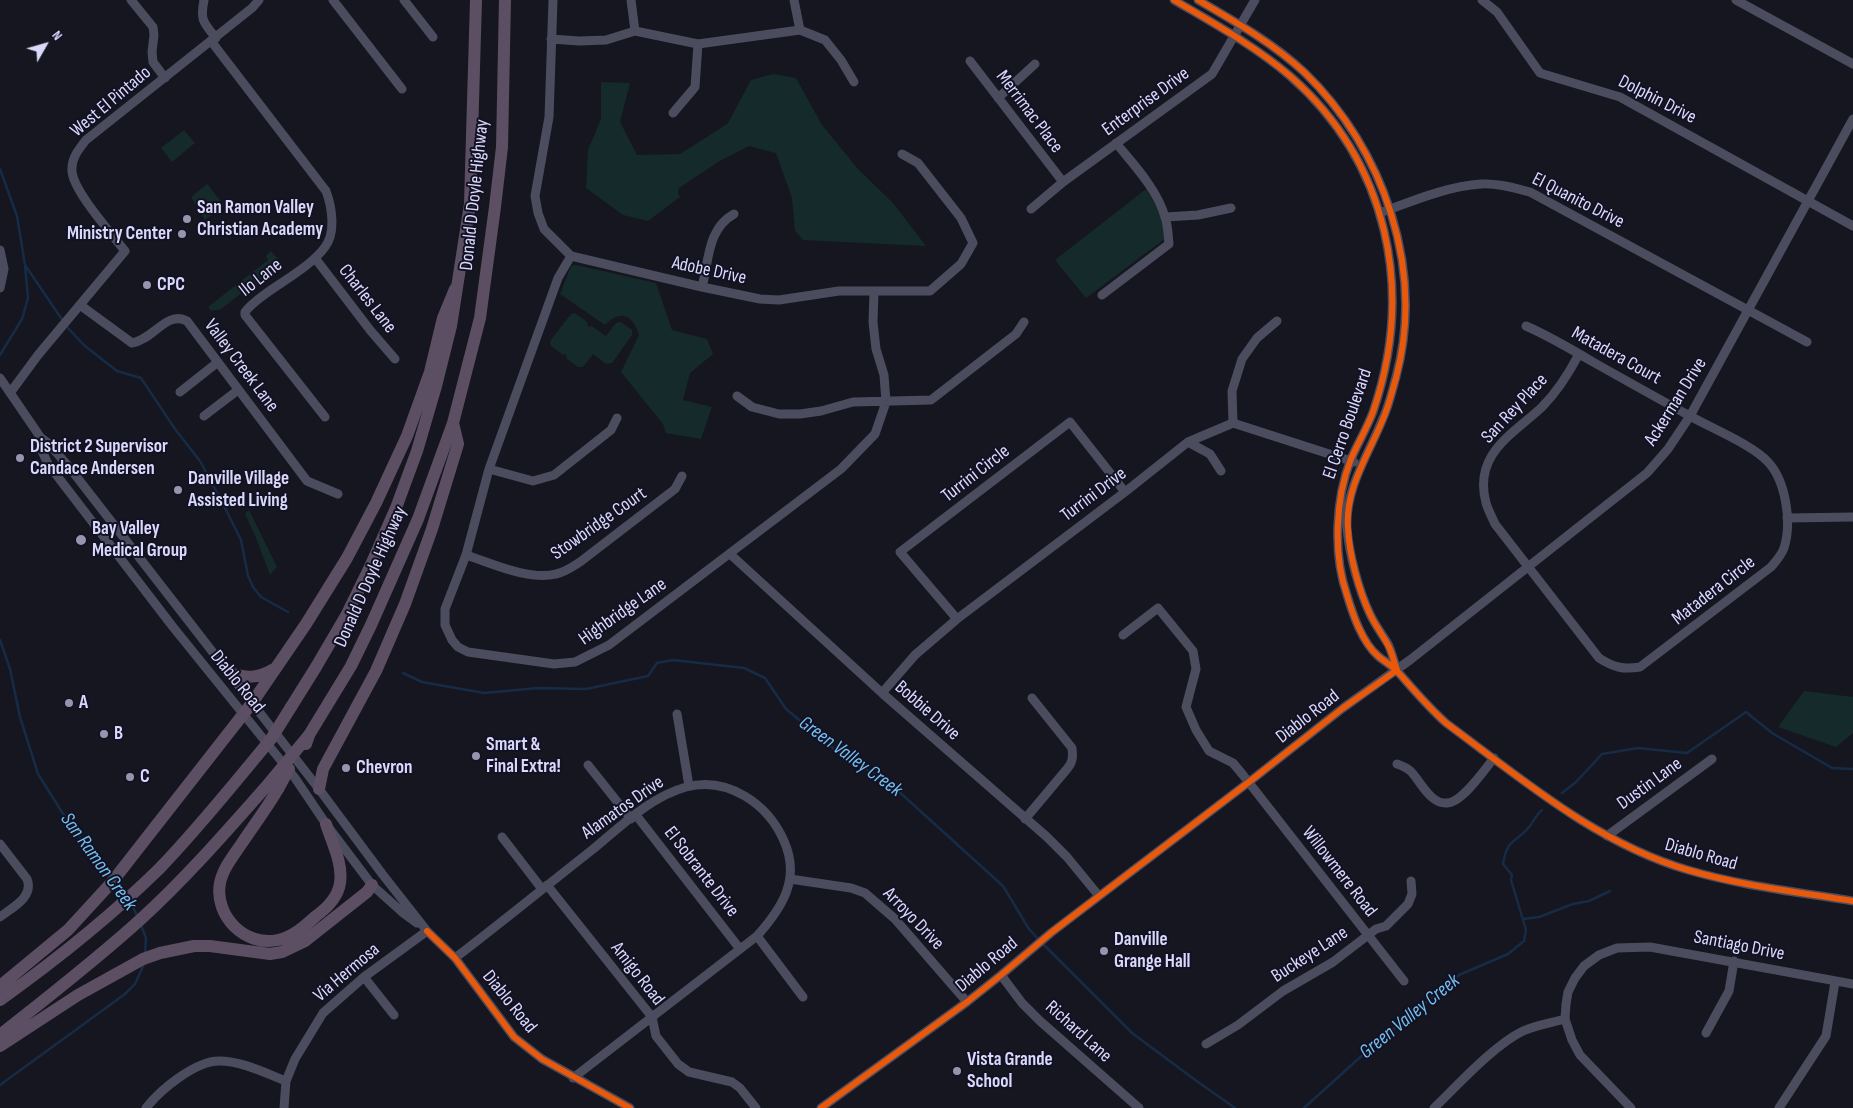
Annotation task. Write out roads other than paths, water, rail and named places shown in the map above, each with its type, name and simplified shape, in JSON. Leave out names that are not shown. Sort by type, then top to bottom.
[{"type":"highway","points":[[469,0],[475,32]]},
{"type":"highway","name":"Donald D Doyle Highway","points":[[0,1000],[48,966],[101,922],[159,868],[204,820],[271,739],[347,614],[370,567],[396,508],[416,451],[436,386],[451,326],[455,289],[470,204],[476,0]]},
{"type":"highway","name":"Donald D Doyle Highway","points":[[0,1034],[105,950],[177,885],[307,740],[351,666],[371,626],[418,519],[453,423],[480,318],[502,148],[505,0]]},
{"type":"highway","points":[[505,27],[511,0]]},
{"type":"highway","points":[[0,986],[44,951],[91,907],[136,854],[252,703],[306,624],[336,578],[404,444],[420,403],[430,372],[443,318],[455,289]]},
{"type":"highway","points":[[319,789],[324,769],[376,671],[419,568],[458,444],[453,423]]},
{"type":"highway","points":[[229,673],[243,677],[261,677],[274,669]]},
{"type":"highway","points":[[307,740],[278,789],[229,862],[220,883],[221,905],[231,924],[257,940],[279,940],[296,932],[330,904],[340,885],[341,874],[340,865],[326,824]]},
{"type":"highway","points":[[0,1046],[78,995],[143,959],[179,948],[210,946],[255,953],[270,954],[282,952],[305,941],[367,892],[372,885]]},
{"type":"street","points":[[131,0],[152,27],[154,35],[153,62],[165,78]]},
{"type":"street","name":"Ilo Lane","points":[[204,0],[202,16],[204,24],[213,39],[326,192],[330,202],[332,218],[330,235],[326,246],[315,258],[254,303],[245,312],[245,315],[325,417]]},
{"type":"street","name":"West El Pintado","points":[[10,393],[55,335],[125,251],[82,194],[74,180],[73,161],[78,150],[86,140],[260,0]]},
{"type":"street","points":[[333,0],[402,89]]},
{"type":"street","points":[[404,0],[432,37]]},
{"type":"street","points":[[553,0],[549,117],[535,196],[538,213],[544,228],[571,256]]},
{"type":"street","points":[[631,0],[635,31]]},
{"type":"street","points":[[794,0],[800,30]]},
{"type":"street","name":"El Cerro Boulevard","points":[[1174,0],[1274,63],[1330,118],[1352,150],[1368,180],[1380,212],[1388,253],[1392,324],[1384,372],[1372,413],[1350,461],[1340,502],[1338,520],[1339,553],[1346,594],[1370,646],[1378,656],[1397,670]]},
{"type":"street","name":"El Cerro Boulevard","points":[[1198,0],[1241,26],[1287,58],[1328,97],[1360,143],[1377,175],[1390,209],[1400,251],[1405,325],[1396,375],[1384,418],[1360,465],[1351,496],[1347,526],[1357,578],[1370,614],[1388,646],[1397,670]]},
{"type":"street","name":"Enterprise Drive","points":[[1030,209],[1063,182],[1212,74],[1255,0]]},
{"type":"street","name":"Dolphin Drive","points":[[1482,0],[1497,12],[1540,73],[1620,97],[1853,226]]},
{"type":"street","points":[[1736,0],[1853,64]]},
{"type":"street","points":[[551,39],[606,40],[635,31],[698,44],[800,30],[825,40],[841,60],[854,82]]},
{"type":"street","points":[[673,113],[695,87],[698,44]]},
{"type":"street","name":"Merrimac Place","points":[[970,61],[1063,182]]},
{"type":"street","points":[[998,98],[1035,64]]},
{"type":"street","name":"Ackerman Drive","points":[[1397,670],[1647,473],[1674,441],[1750,310],[1853,119]]},
{"type":"street","points":[[1102,295],[1169,244],[1166,217],[1158,199],[1116,143]]},
{"type":"street","name":"Adobe Drive","points":[[571,256],[702,288],[760,299],[779,300],[839,291],[930,291],[960,264],[973,243],[961,218],[918,163],[902,154]]},
{"type":"street","name":"El Quanito Drive","points":[[1380,212],[1461,187],[1482,184],[1503,185],[1530,192],[1807,342]]},
{"type":"street","points":[[1166,217],[1198,215],[1231,208]]},
{"type":"street","points":[[702,288],[713,235],[725,219],[734,214]]},
{"type":"street","points":[[0,250],[4,269],[0,288]]},
{"type":"street","name":"Highbridge Lane","points":[[571,256],[558,278],[489,470],[466,555],[445,609],[445,625],[452,640],[463,650],[478,654],[554,664],[575,662],[609,645],[841,469],[876,434],[886,402],[884,375],[876,349],[874,331],[874,292]]},
{"type":"street","name":"Charles Lane","points":[[315,258],[370,330],[395,359]]},
{"type":"street","name":"Valley Creek Lane","points":[[78,307],[132,342],[140,342],[171,319],[181,317],[187,321],[307,481],[338,494]]},
{"type":"street","points":[[1277,321],[1257,338],[1242,360],[1232,391],[1233,424],[1360,465]]},
{"type":"street","points":[[737,396],[752,407],[779,414],[821,411],[853,402],[931,400],[1016,334],[1024,322]]},
{"type":"street","name":"Matadera Court","points":[[1526,326],[1690,416]]},
{"type":"street","name":"San Rey Place","points":[[1529,567],[1495,524],[1486,503],[1483,483],[1487,464],[1496,448],[1559,388],[1579,354]]},
{"type":"street","points":[[180,392],[218,362]]},
{"type":"street","name":"Diablo Road","points":[[0,378],[40,438],[48,443],[69,467],[427,931]]},
{"type":"street","points":[[204,416],[238,390]]},
{"type":"street","name":"Matadera Circle","points":[[1529,567],[1599,658],[1612,667],[1627,669],[1640,667],[1771,567],[1784,550],[1787,518],[1783,487],[1778,476],[1760,454],[1690,416]]},
{"type":"street","points":[[489,470],[533,482],[554,475],[611,430],[617,418]]},
{"type":"street","name":"Turrini Circle","points":[[956,619],[900,552],[1070,422],[1126,492]]},
{"type":"street","name":"Turrini Drive","points":[[882,693],[915,655],[956,619],[1126,492],[1188,442],[1233,424]]},
{"type":"street","name":"Diablo Road","points":[[40,438],[42,451],[48,464],[172,627],[295,778],[326,824],[372,885],[427,931],[455,958],[514,1037],[542,1059],[573,1078],[630,1108]]},
{"type":"street","points":[[1188,442],[1210,454],[1221,471]]},
{"type":"street","name":"Stowbridge Court","points":[[466,555],[528,575],[546,576],[568,570],[675,489],[682,476]]},
{"type":"street","points":[[1787,518],[1853,517]]},
{"type":"street","name":"Bobbie Drive","points":[[730,554],[882,693],[1047,837],[1067,857],[1099,896]]},
{"type":"street","name":"Willowmere Road","points":[[1123,636],[1158,608],[1193,651],[1196,669],[1186,707],[1196,730],[1209,751],[1233,763],[1404,981]]},
{"type":"street","name":"Diablo Road","points":[[822,1108],[967,1002],[1052,932],[1343,708],[1397,670],[1426,705],[1439,717],[1581,822],[1607,836],[1656,859],[1687,870],[1718,878],[1853,901]]},
{"type":"street","points":[[1025,819],[1072,764],[1073,757],[1072,748],[1032,698]]},
{"type":"street","points":[[677,714],[688,786]]},
{"type":"street","points":[[1397,764],[1409,768],[1423,788],[1436,800],[1447,803],[1458,799],[1470,788],[1494,758]]},
{"type":"street","name":"Dustin Lane","points":[[1607,836],[1712,759]]},
{"type":"street","name":"El Sobrante Drive","points":[[588,765],[633,817],[740,949]]},
{"type":"street","name":"Alamatos Drive","points":[[455,958],[633,817],[672,792],[688,786],[717,786],[746,796],[760,805],[778,827],[786,844],[789,859],[790,879],[786,895],[776,915],[757,936],[573,1078]]},
{"type":"street","name":"Amigo Road","points":[[502,837],[652,1017],[656,1036],[678,1064],[689,1072],[732,1082],[740,1088],[753,1106]]},
{"type":"street","points":[[0,844],[27,879],[29,886],[24,898],[0,917]]},
{"type":"street","points":[[372,885],[383,875]]},
{"type":"street","name":"Arroyo Drive","points":[[790,879],[851,888],[864,893],[895,919],[967,1002]]},
{"type":"street","name":"Buckeye Lane","points":[[1206,1044],[1238,1025],[1283,990],[1334,962],[1376,929],[1386,926],[1408,904],[1412,894],[1411,880]]},
{"type":"street","name":"Via Hermosa","points":[[284,1108],[286,1081],[295,1059],[323,1014],[364,977],[427,931]]},
{"type":"street","points":[[757,936],[803,997]]},
{"type":"street","name":"Santiago Drive","points":[[1565,1019],[1568,992],[1575,978],[1584,966],[1599,955],[1617,948],[1650,947],[1853,984]]},
{"type":"street","points":[[1706,1033],[1729,992],[1734,961]]},
{"type":"street","name":"Richard Lane","points":[[1001,975],[1022,1003],[1040,1021],[1139,1108]]},
{"type":"street","points":[[364,977],[394,1015]]},
{"type":"street","points":[[1779,1108],[1826,1036],[1835,982]]},
{"type":"street","points":[[1434,1108],[1495,1050],[1509,1040],[1523,1031],[1565,1019],[1572,1040],[1580,1055],[1631,1108]]},
{"type":"street","points":[[146,1108],[156,1096],[189,1070],[218,1061],[240,1064],[286,1081]]},
{"type":"waterway","name":"San Ramon Creek","points":[[0,169],[17,216],[28,298],[22,319],[0,355]]},
{"type":"waterway","name":"Green Valley Creek","points":[[25,265],[63,321]]},
{"type":"waterway","name":"Green Valley Creek","points":[[66,326],[85,346],[117,371],[141,378],[175,429],[200,461],[222,502],[241,540],[248,576],[253,587],[261,597],[288,612]]},
{"type":"waterway","name":"San Ramon Creek","points":[[0,640],[10,669],[20,717],[38,774],[67,820],[110,877]]},
{"type":"waterway","name":"Green Valley Creek","points":[[403,673],[422,682],[484,693],[538,688],[586,689],[648,676],[657,663],[673,660],[744,668],[765,678],[786,709],[846,759],[885,779],[1003,886],[1029,929],[1039,940]]},
{"type":"waterway","name":"Green Valley Creek","points":[[1562,793],[1576,782],[1602,754],[1638,748],[1687,753],[1746,712],[1772,733],[1832,768],[1853,769]]},
{"type":"waterway","name":"Green Valley Creek","points":[[1304,1108],[1367,1051],[1459,975],[1508,954],[1524,941],[1526,930],[1511,880],[1512,875],[1503,864],[1507,849],[1530,826],[1542,810]]},
{"type":"waterway","name":"San Ramon Creek","points":[[117,885],[126,896]]},
{"type":"waterway","points":[[1523,919],[1539,917],[1573,904],[1589,901],[1610,891]]},
{"type":"waterway","name":"San Ramon Creek","points":[[131,902],[138,918]]},
{"type":"waterway","name":"San Ramon Creek","points":[[141,925],[146,938],[145,953]]},
{"type":"waterway","name":"Green Valley Creek","points":[[1043,944],[1132,1033],[1235,1108]]},
{"type":"waterway","name":"San Ramon Creek","points":[[0,1085],[125,994],[135,984],[144,964]]},
{"type":"place","name":"San Ramon Valley Christian Academy","points":[[187,219]]},
{"type":"place","name":"Ministry Center","points":[[182,234]]},
{"type":"place","name":"CPC","points":[[147,285]]},
{"type":"place","name":"District 2 Supervisor Candace Andersen","points":[[20,458]]},
{"type":"place","name":"Danville Village Assisted Living","points":[[178,490]]},
{"type":"place","name":"Bay Valley Medical Group","points":[[81,540]]},
{"type":"place","name":"A","points":[[69,703]]},
{"type":"place","name":"B","points":[[104,734]]},
{"type":"place","name":"Smart & Final Extra!","points":[[476,756]]},
{"type":"place","name":"Chevron","points":[[346,768]]},
{"type":"place","name":"C","points":[[130,777]]},
{"type":"place","name":"Danville Grange Hall","points":[[1104,951]]},
{"type":"place","name":"Vista Grande School","points":[[957,1071]]}]
